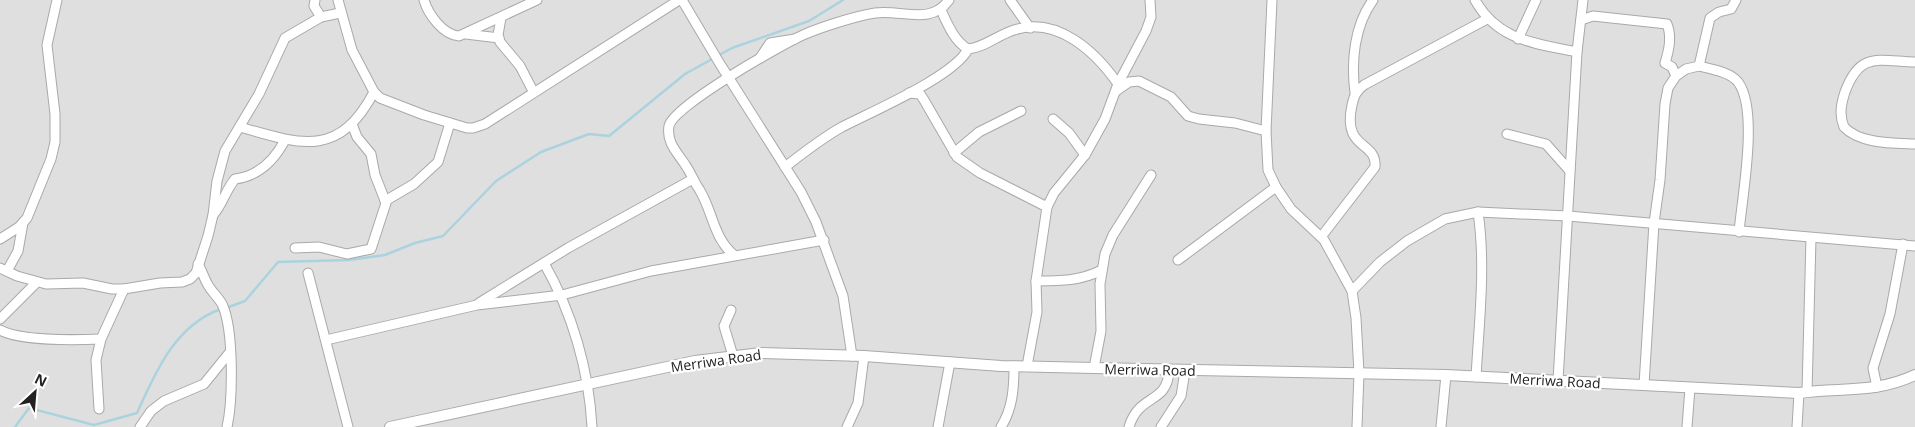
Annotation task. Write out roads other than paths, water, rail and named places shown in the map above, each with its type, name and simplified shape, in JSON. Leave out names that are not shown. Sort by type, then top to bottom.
[{"type":"street","points":[[57,0],[47,45],[54,95],[55,142],[38,193],[24,223],[18,251],[4,269],[37,282],[57,285],[83,283],[124,289],[160,282],[182,282],[190,279],[196,272],[213,215],[217,181],[225,151],[264,84],[286,37],[321,17],[340,13]]},
{"type":"street","points":[[315,0],[314,6],[321,17]]},
{"type":"street","points":[[338,0],[340,13],[352,50],[374,92],[386,100],[450,123],[471,128],[477,127],[681,0],[806,202],[824,240],[843,296],[852,356]]},
{"type":"street","points":[[424,0],[429,12],[446,32],[452,35],[466,34],[499,38]]},
{"type":"street","points":[[466,34],[479,25],[501,18],[537,0]]},
{"type":"street","points":[[734,255],[718,238],[705,200],[692,179],[688,168],[671,144],[670,123],[684,108],[728,77],[760,59],[768,44],[780,40],[796,39],[812,32],[875,13],[931,14],[941,10],[949,0]]},
{"type":"street","points":[[1010,0],[1030,28]]},
{"type":"street","points":[[1027,366],[1037,312],[1036,281],[1047,207],[1054,193],[1084,155],[1105,119],[1117,88],[1146,31],[1151,17],[1150,0]]},
{"type":"street","points":[[1272,0],[1266,159],[1276,188],[1296,214],[1321,237],[1352,291],[1356,318],[1359,373],[1357,427]]},
{"type":"street","points":[[1321,237],[1375,167],[1374,157],[1353,136],[1350,116],[1355,93],[1353,68],[1358,35],[1362,18],[1373,0]]},
{"type":"street","points":[[1476,0],[1486,19],[1518,39],[1577,52]]},
{"type":"street","points":[[1518,39],[1536,0]]},
{"type":"street","points":[[1558,381],[1577,52],[1582,0]]},
{"type":"street","points":[[1699,66],[1710,18],[1719,12],[1731,9],[1736,0]]},
{"type":"street","points":[[941,10],[962,46],[968,49]]},
{"type":"street","points":[[1581,20],[1592,16],[1667,24],[1670,32],[1669,49],[1665,63],[1672,67],[1676,76]]},
{"type":"street","points":[[501,18],[499,38],[520,66],[533,92]]},
{"type":"street","points":[[1355,93],[1364,85],[1486,19]]},
{"type":"street","points":[[785,167],[842,127],[908,93],[958,63],[968,49],[1013,30],[1030,28],[1052,30],[1078,42],[1096,55],[1117,88]]},
{"type":"street","points":[[1915,62],[1880,60],[1861,65],[1855,70],[1849,80],[1841,109],[1844,127],[1855,136],[1868,140],[1915,144]]},
{"type":"street","points":[[1644,385],[1654,223],[1660,180],[1665,104],[1668,88],[1676,76],[1686,69],[1699,66],[1723,73],[1738,81],[1748,103],[1745,179],[1739,232]]},
{"type":"street","points":[[1117,88],[1129,82],[1139,80],[1171,97],[1188,116],[1235,123],[1266,131]]},
{"type":"street","points":[[240,127],[285,140],[332,139],[352,124],[374,92]]},
{"type":"street","points":[[908,93],[920,94],[954,153],[968,166],[1047,207]]},
{"type":"street","points":[[954,153],[979,132],[1021,111]]},
{"type":"street","points":[[1053,119],[1069,133],[1084,155]]},
{"type":"street","points":[[385,201],[414,184],[438,162],[450,123]]},
{"type":"street","points":[[295,248],[319,247],[348,254],[371,248],[384,211],[385,201],[375,175],[371,154],[357,136],[352,124]]},
{"type":"street","points":[[1507,134],[1546,144],[1570,171]]},
{"type":"street","points":[[213,215],[223,204],[227,188],[235,179],[250,177],[271,162],[285,140]]},
{"type":"street","points":[[1094,368],[1101,332],[1102,270],[1113,235],[1151,175]]},
{"type":"street","points":[[477,305],[544,263],[692,179]]},
{"type":"street","points":[[1178,260],[1276,188]]},
{"type":"street","points":[[1352,291],[1380,262],[1407,241],[1445,219],[1478,212],[1568,216],[1915,246]]},
{"type":"street","points":[[1476,377],[1482,274],[1480,253],[1482,239],[1478,212]]},
{"type":"street","points":[[0,239],[24,223]]},
{"type":"street","points":[[1797,427],[1803,392],[1811,238]]},
{"type":"street","points":[[326,340],[477,305],[562,295],[651,271],[824,240]]},
{"type":"street","points":[[1877,387],[1873,368],[1890,314],[1903,244]]},
{"type":"street","points":[[544,263],[562,295],[573,326],[586,385],[592,427]]},
{"type":"street","points":[[198,264],[208,284],[222,304],[226,316],[230,352],[231,407],[227,427]]},
{"type":"street","points":[[1036,281],[1081,279],[1102,270]]},
{"type":"street","points":[[308,272],[348,427]]},
{"type":"street","points":[[0,319],[37,282]]},
{"type":"street","points":[[99,409],[96,360],[101,339],[124,289]]},
{"type":"street","points":[[731,310],[724,326],[733,356]]},
{"type":"street","points":[[0,330],[19,337],[56,340],[101,339]]},
{"type":"street","points":[[140,427],[151,411],[164,401],[204,384],[230,352]]},
{"type":"street","name":"Merriwa Road","points":[[390,427],[695,361],[761,353],[864,356],[1014,366],[1169,371],[1446,375],[1803,392],[1848,391],[1877,387],[1915,375]]},
{"type":"street","points":[[847,427],[858,402],[864,356]]},
{"type":"street","points":[[938,427],[950,362]]},
{"type":"street","points":[[1001,427],[1008,416],[1014,390],[1014,366]]},
{"type":"street","points":[[1129,427],[1135,410],[1159,395],[1165,387],[1169,371]]},
{"type":"street","points":[[1161,427],[1181,396],[1185,371]]},
{"type":"street","points":[[1440,427],[1446,375]]},
{"type":"street","points":[[1687,427],[1690,388]]},
{"type":"waterway","points":[[719,55],[732,48],[809,21],[843,0]]},
{"type":"waterway","points":[[226,308],[245,301],[278,262],[349,260],[385,255],[415,243],[443,236],[496,181],[541,152],[589,134],[609,136],[685,74],[714,58]]},
{"type":"waterway","points":[[15,427],[29,408],[94,425],[137,413],[159,367],[179,338],[205,316],[221,309]]}]
